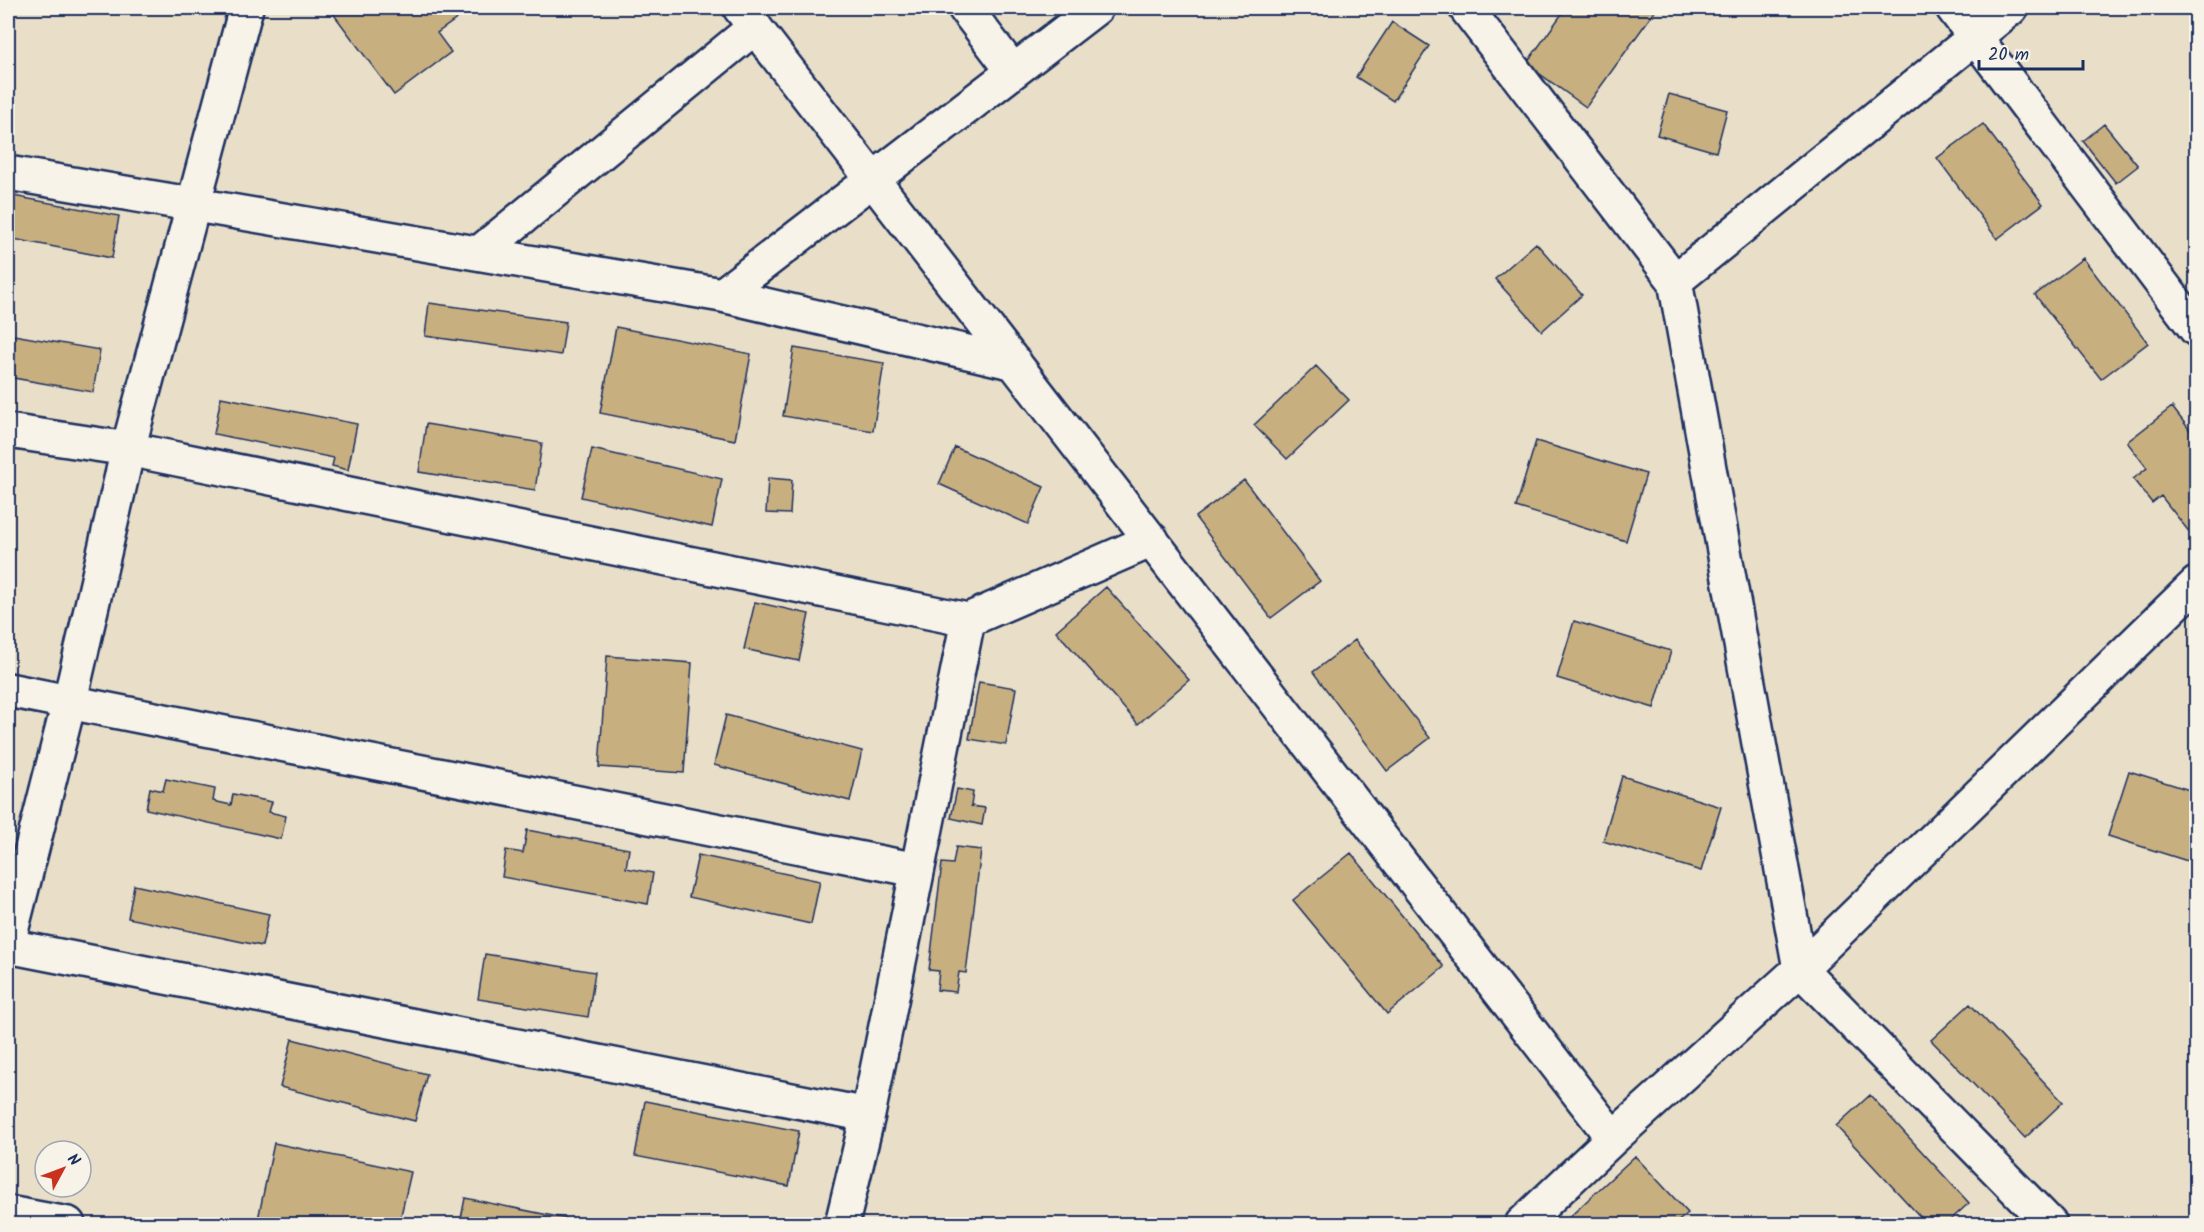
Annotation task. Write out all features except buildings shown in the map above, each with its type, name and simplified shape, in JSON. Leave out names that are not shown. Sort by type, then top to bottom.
[{"type":"street","points":[[246,8],[128,449],[69,702],[8,944],[868,1115]]},
{"type":"street","points":[[965,8],[1013,71]]},
{"type":"street","points":[[722,295],[1096,8]]},
{"type":"street","points":[[1466,8],[1675,281],[1800,969],[2050,1224]]},
{"type":"street","points":[[1953,8],[2196,329]]},
{"type":"street","points":[[1675,281],[2011,8]]},
{"type":"street","points":[[479,254],[747,17],[1613,1138]]},
{"type":"street","points":[[8,173],[722,295],[1015,363]]},
{"type":"street","points":[[8,431],[128,449],[968,620],[1152,540]]},
{"type":"street","points":[[1522,1224],[1613,1138],[1800,969],[2196,584]]},
{"type":"street","points":[[842,1224],[868,1115],[968,620]]},
{"type":"street","points":[[8,690],[917,870]]},
{"type":"street","points":[[8,1213],[68,1224]]}]
